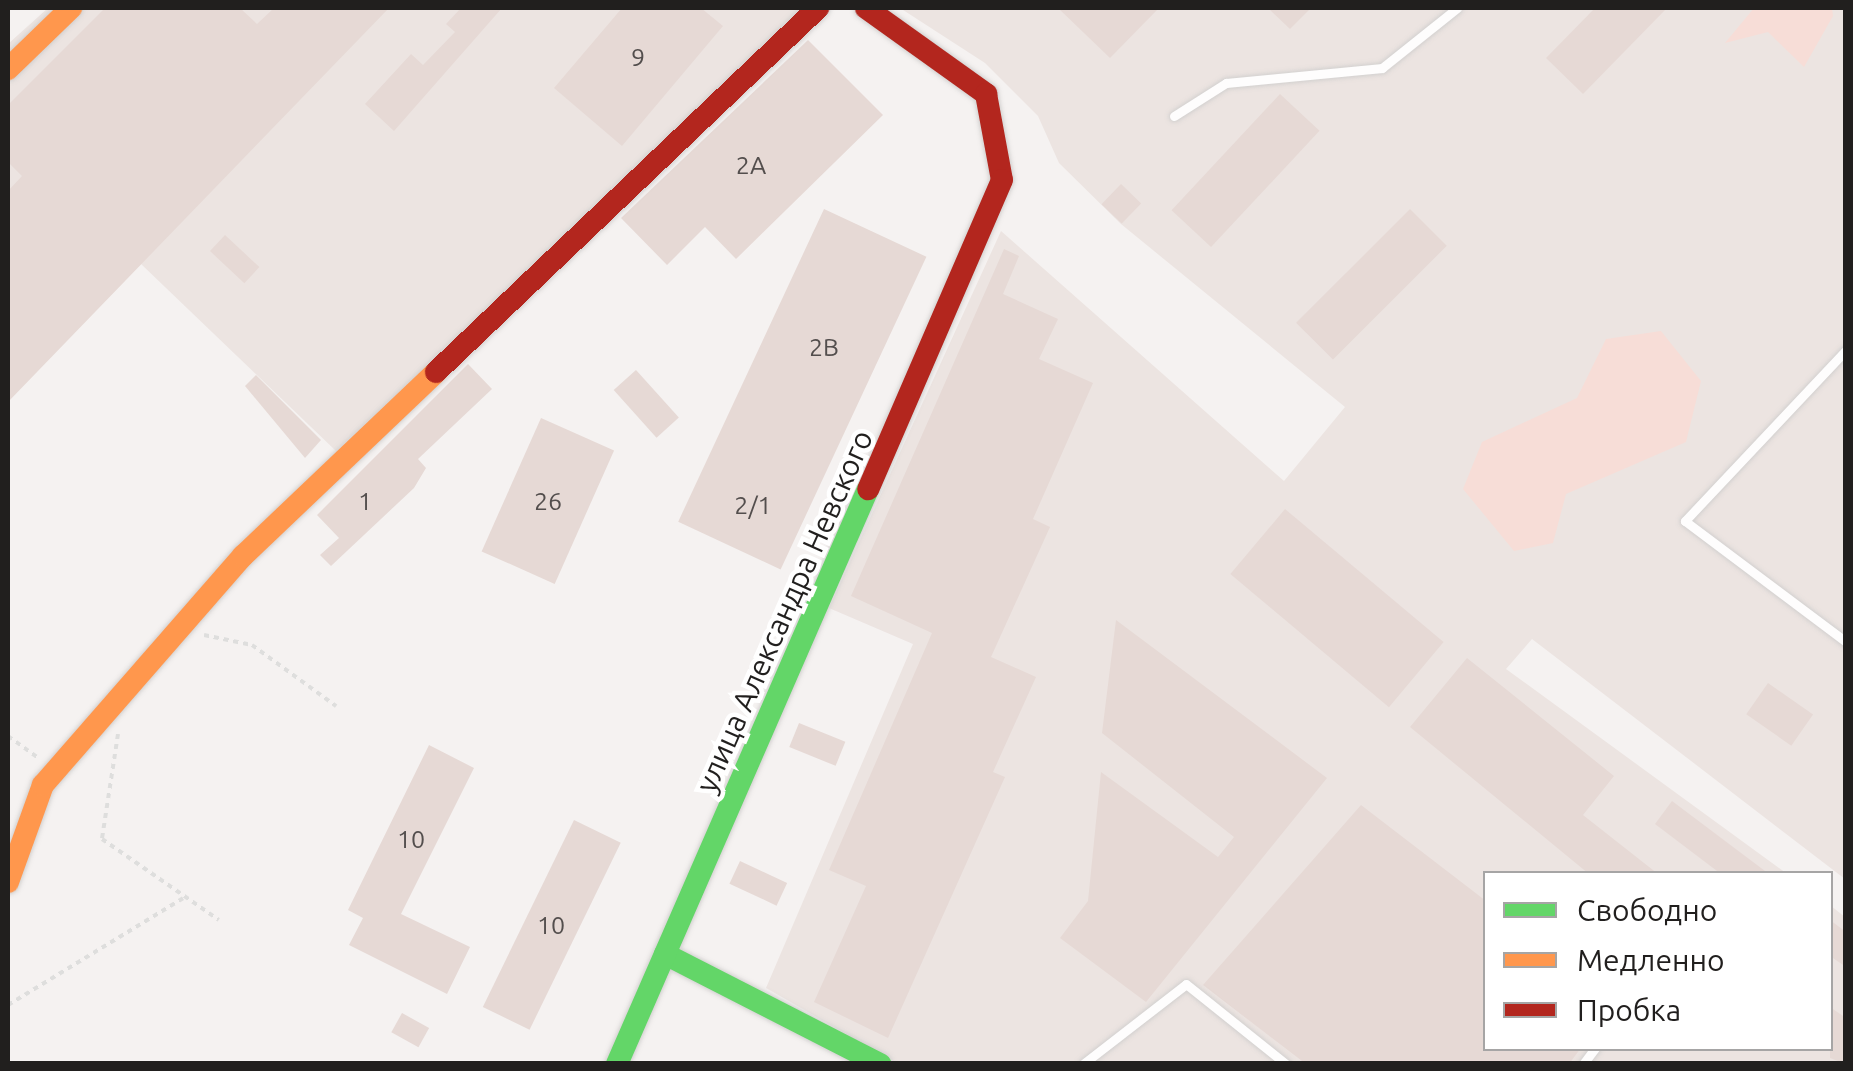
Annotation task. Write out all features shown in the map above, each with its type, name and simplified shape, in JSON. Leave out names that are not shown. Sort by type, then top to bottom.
[{"type":"street","points":[[8,69],[70,8]]},
{"type":"street","points":[[8,882],[54,772],[243,556],[818,8]]},
{"type":"street","name":"улица Александра Невского","points":[[616,1064],[1002,180],[986,94],[866,8]]},
{"type":"street","points":[[665,954],[880,1064]]},
{"type":"lane","points":[[1174,116],[1226,83],[1382,68],[1458,8]]},
{"type":"lane","points":[[1846,350],[1685,521],[1846,642]]},
{"type":"lane","points":[[1083,1064],[1186,984],[1286,1064]]},
{"type":"path","points":[[198,635],[252,644],[336,706]]},
{"type":"path","points":[[120,724],[102,840],[219,920]]},
{"type":"path","points":[[8,736],[54,772]]},
{"type":"path","points":[[8,1005],[183,898]]},
{"type":"shaded area","points":[[48,8],[806,8],[336,451],[141,264],[8,401],[8,44]]},
{"type":"shaded area","points":[[900,8],[1845,8],[1845,879],[1532,639],[1506,669],[1783,871],[1483,871],[1483,1051],[1833,1051],[1833,908],[1845,917],[1845,1063],[897,1063],[766,988],[913,644],[829,608],[1001,231],[1284,481],[1345,407],[1121,224],[1059,163],[1038,116],[985,63]]},
{"type":"shaded area","points":[[1754,8],[1832,8],[1833,16],[1804,67],[1768,32],[1725,43]]},
{"type":"shaded area","points":[[1661,331],[1701,381],[1686,442],[1566,494],[1553,543],[1514,551],[1463,489],[1482,442],[1577,398],[1606,339]]},
{"type":"building","points":[[105,8],[240,8],[257,24],[274,8],[389,8],[8,402],[8,191],[22,176],[8,162],[8,105]]},
{"type":"building","points":[[461,8],[502,8],[394,131],[365,104],[411,54],[423,65],[455,32],[446,24]]},
{"type":"building","points":[[622,8],[701,8],[723,26],[622,146],[554,88]]},
{"type":"building","points":[[1058,8],[1159,8],[1110,58]]},
{"type":"building","points":[[1268,8],[1311,8],[1290,29]]},
{"type":"building","points":[[1595,8],[1667,8],[1583,94],[1546,58]]},
{"type":"building","points":[[808,40],[883,115],[736,259],[705,227],[667,265],[621,218]]},
{"type":"building","points":[[1280,94],[1319,131],[1211,247],[1172,210]]},
{"type":"building","points":[[1121,184],[1141,203],[1122,224],[1102,204]]},
{"type":"building","points":[[824,209],[926,257],[781,569],[678,522]]},
{"type":"building","points":[[1410,209],[1447,246],[1333,360],[1296,323]]},
{"type":"building","points":[[225,235],[259,267],[244,283],[210,251]]},
{"type":"building","points":[[1004,249],[1019,256],[1003,294],[1058,319],[1039,359],[1093,383],[1033,519],[1050,527],[991,657],[1036,677],[993,772],[1005,777],[888,1038],[814,1002],[866,886],[829,870],[932,633],[851,596]]},
{"type":"building","points":[[468,364],[492,389],[418,459],[426,468],[414,488],[331,566],[320,555],[339,538],[317,515]]},
{"type":"building","points":[[636,370],[679,418],[657,438],[614,390]]},
{"type":"building","points":[[256,375],[321,440],[305,458],[245,386]]},
{"type":"building","points":[[541,418],[614,451],[555,584],[482,551]]},
{"type":"building","points":[[1285,509],[1444,642],[1389,707],[1230,574]]},
{"type":"building","points":[[1116,620],[1327,778],[1146,1002],[1060,938],[1088,901],[1101,772],[1218,857],[1234,837],[1102,733]]},
{"type":"building","points":[[1467,658],[1614,776],[1583,815],[1654,871],[1585,871],[1410,727]]},
{"type":"building","points":[[1768,683],[1813,715],[1791,746],[1746,714]]},
{"type":"building","points":[[799,723],[845,742],[836,766],[789,747]]},
{"type":"building","points":[[429,745],[474,768],[401,914],[470,947],[447,994],[349,945],[363,918],[348,910]]},
{"type":"building","points":[[1672,801],[1765,871],[1717,871],[1655,824]]},
{"type":"building","points":[[1361,805],[1483,899],[1483,1051],[1579,1051],[1569,1064],[1306,1064],[1203,985]]},
{"type":"building","points":[[574,820],[621,843],[530,1030],[483,1007]]},
{"type":"building","points":[[740,861],[787,883],[777,906],[729,884]]},
{"type":"building","points":[[1833,922],[1846,932],[1846,967],[1833,958]]},
{"type":"building","points":[[1833,1009],[1846,1018],[1846,1064],[1830,1058]]},
{"type":"building","points":[[402,1013],[429,1028],[418,1047],[391,1032]]},
{"type":"traffic: fast","points":[[617,1064],[868,489]]},
{"type":"traffic: fast","points":[[665,954],[880,1064]]},
{"type":"traffic: slow","points":[[8,69],[71,8]]},
{"type":"traffic: slow","points":[[8,882],[43,785],[243,556],[436,372]]},
{"type":"traffic: jam","points":[[436,372],[818,8]]},
{"type":"traffic: jam","points":[[866,8],[986,94],[1002,180],[868,489]]}]
